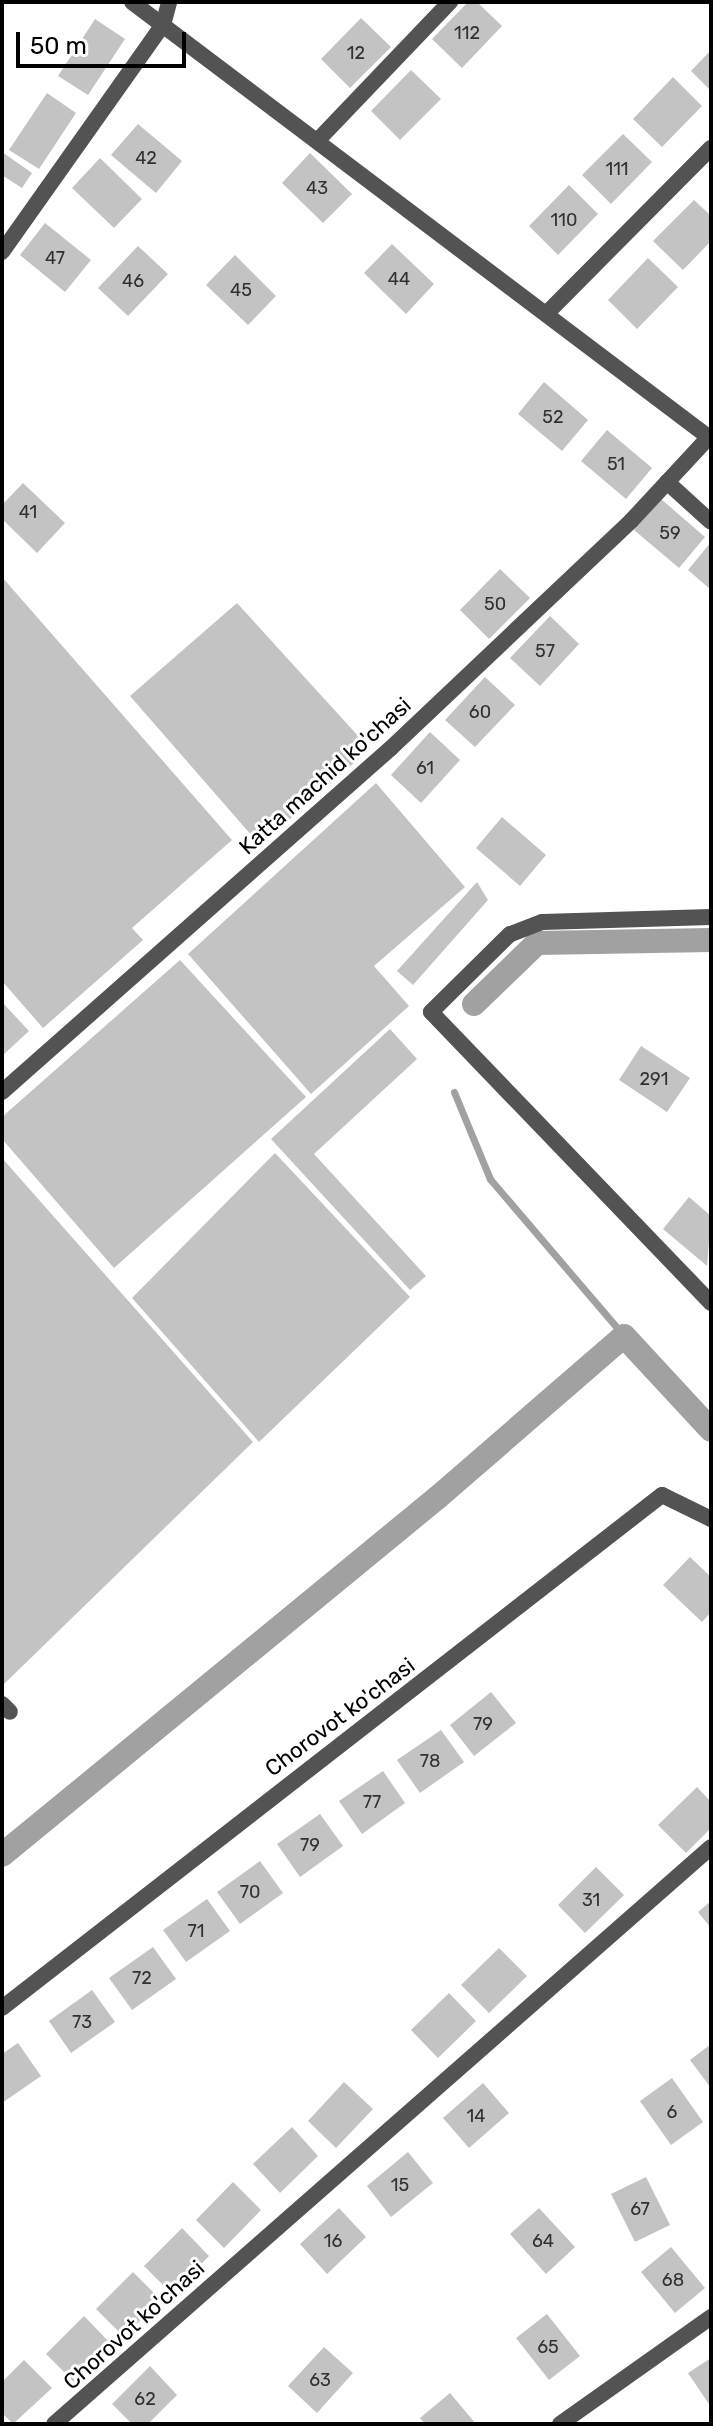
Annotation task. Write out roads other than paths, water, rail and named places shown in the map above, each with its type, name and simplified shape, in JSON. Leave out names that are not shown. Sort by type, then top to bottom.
[{"type":"street","name":"Katta machid ko'chasi","points":[[2,1092],[391,748],[667,482],[708,432],[132,2]]},
{"type":"street","points":[[2,252],[163,25],[169,2]]},
{"type":"street","points":[[319,139],[450,2]]},
{"type":"street","points":[[546,314],[711,148]]},
{"type":"street","points":[[667,482],[711,522]]},
{"type":"street","points":[[711,917],[542,922],[510,934],[431,1012],[711,1303]]},
{"type":"street","name":"Chorovot ko'chasi","points":[[2,2008],[662,1495],[711,1519]]},
{"type":"street","name":"Chorovot ko'chasi","points":[[54,2424],[711,1847]]},
{"type":"street","points":[[560,2424],[711,2317]]},
{"type":"waterway","points":[[474,1004],[537,943],[711,940]]},
{"type":"waterway","points":[[454,1092],[490,1179],[624,1336]]},
{"type":"waterway","points":[[2,1855],[437,1498],[624,1336],[711,1430]]}]
